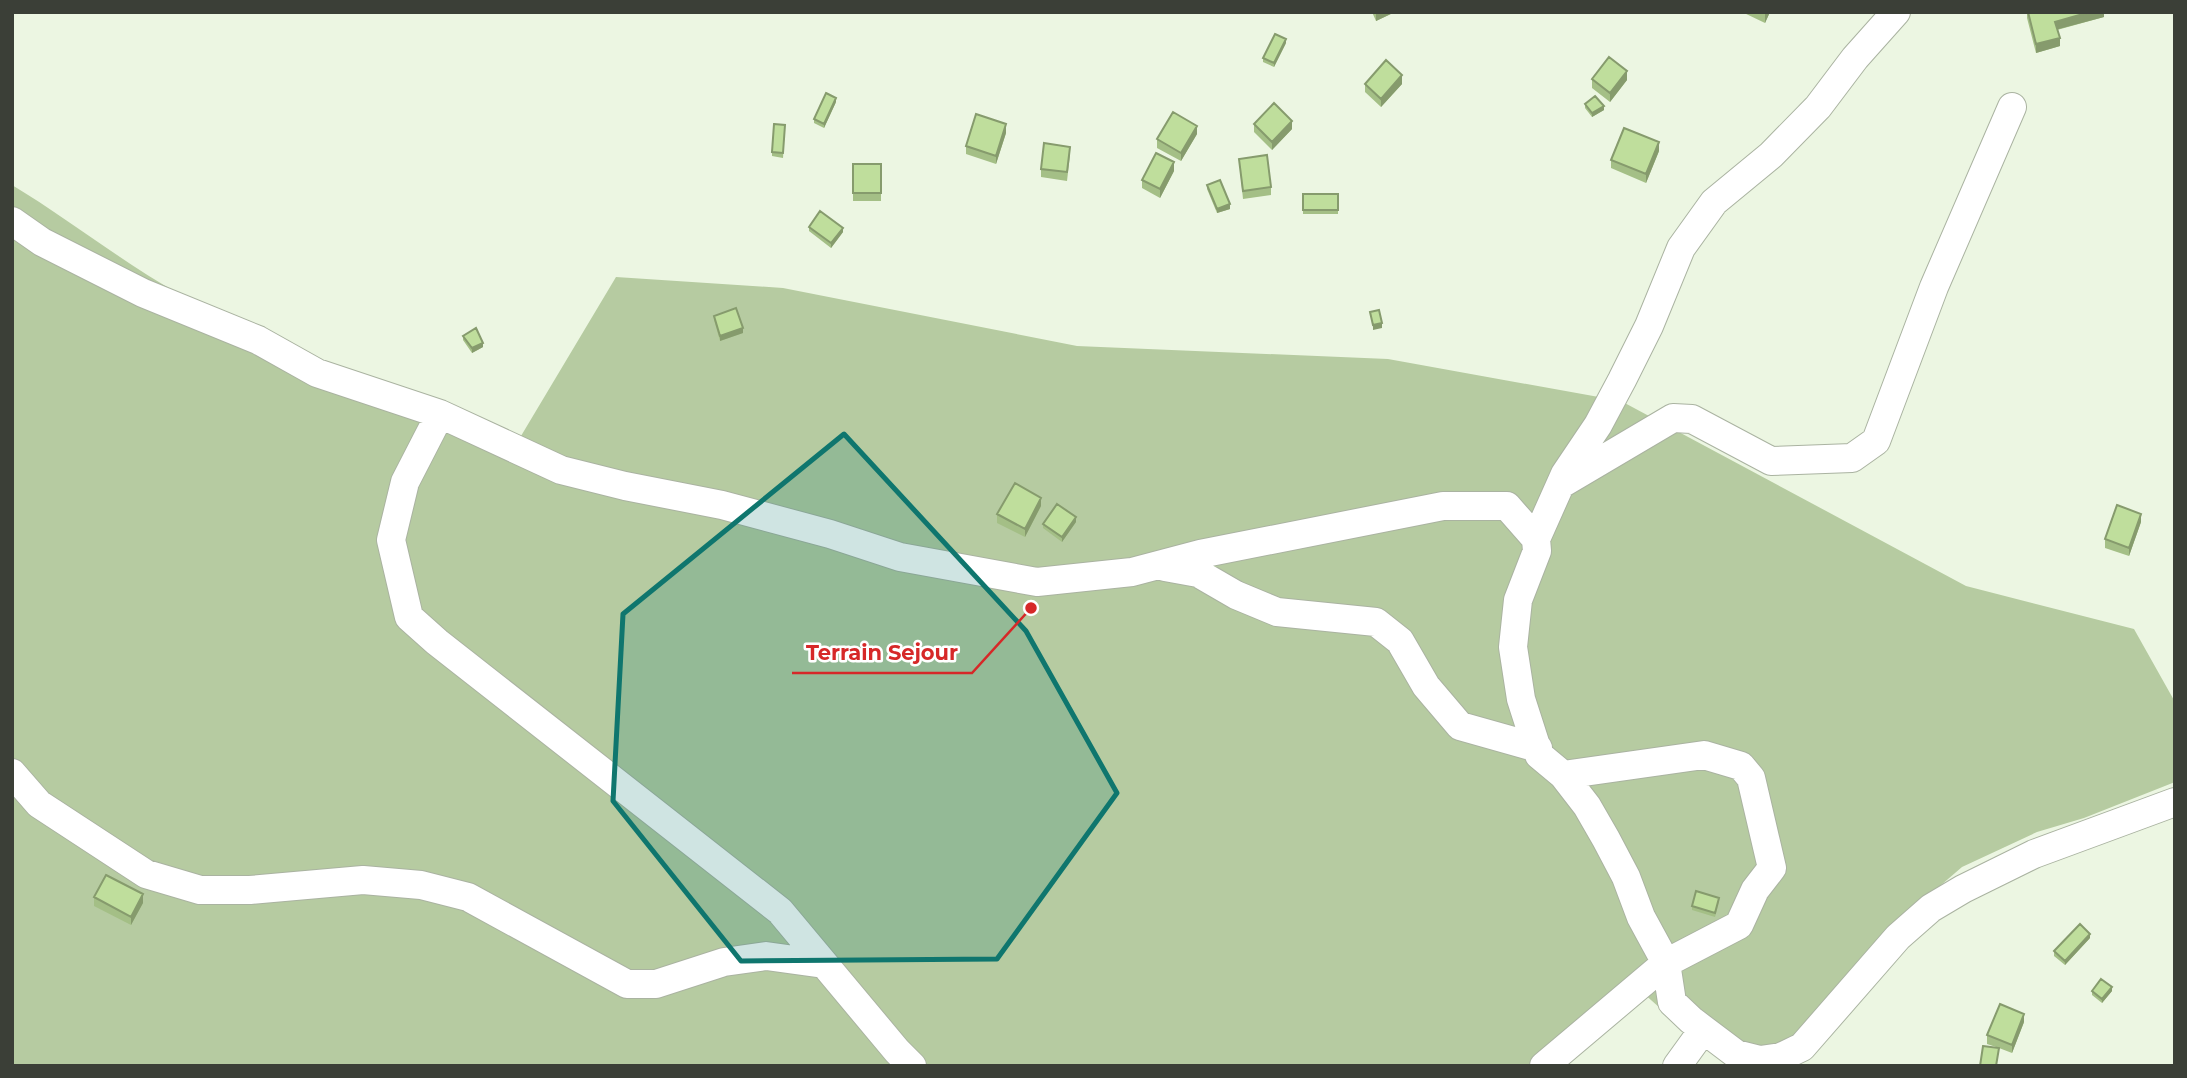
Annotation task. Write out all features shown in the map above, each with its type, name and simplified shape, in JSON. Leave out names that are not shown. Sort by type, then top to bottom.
[{"type":"street","points":[[1896,12],[1855,58],[1818,107],[1772,156],[1714,202],[1681,248],[1649,327],[1622,380],[1560,485],[1536,539],[1537,551],[1518,600],[1513,648],[1521,699],[1539,755],[1563,775],[1587,806],[1606,839],[1626,877],[1641,917],[1666,963],[1672,1002],[1703,1030],[1736,1054],[1760,1060],[1781,1057],[1801,1047],[1898,937],[1931,908],[2034,854],[2175,802]]},
{"type":"street","points":[[1560,485],[1673,418],[1692,419],[1771,461],[1852,458],[1876,441],[1934,287],[2012,107]]},
{"type":"street","points":[[12,221],[42,242],[143,293],[258,340],[317,373],[440,414],[561,470],[722,505],[830,534],[900,557],[1037,582],[1132,572],[1443,506],[1507,506],[1536,539]]},
{"type":"street","points":[[440,414],[405,482],[391,540],[409,617],[437,642],[780,911],[912,1066]]},
{"type":"street","points":[[1157,565],[1198,573],[1236,595],[1277,612],[1377,622],[1400,641],[1426,686],[1460,726],[1538,748]]},
{"type":"street","points":[[1544,1066],[1666,963],[1739,925],[1755,890],[1772,868],[1751,778],[1741,766],[1704,755],[1563,775]]},
{"type":"street","points":[[12,773],[39,804],[146,874],[200,890],[250,890],[363,880],[421,885],[468,897],[627,984],[656,984],[724,962],[766,956],[824,964]]},
{"type":"street","points":[[1677,1066],[1703,1030]]},
{"type":"highlighted area","points":[[844,434],[1026,631],[1117,793],[997,959],[741,961],[613,801],[623,614]]},
{"type":"green space","points":[[12,185],[159,282],[221,316],[346,375],[515,446],[616,277],[783,288],[1077,346],[1388,359],[1621,401],[1966,586],[2134,629],[2175,702],[2175,782],[2084,818],[2037,832],[1962,867],[1919,904],[1794,1040],[1764,1052],[1697,1041],[1633,984],[1534,1066],[12,1066]]},
{"type":"building","points":[[2028,12],[2090,12],[2055,22],[2060,38],[2036,44]]},
{"type":"building","points":[[1275,34],[1286,39],[1274,63],[1263,58]]},
{"type":"building","points":[[1609,57],[1627,71],[1610,93],[1592,79]]},
{"type":"building","points":[[1386,60],[1402,75],[1381,99],[1365,84]]},
{"type":"building","points":[[826,93],[836,98],[824,124],[814,119]]},
{"type":"building","points":[[1595,96],[1604,106],[1592,113],[1585,104]]},
{"type":"building","points":[[1274,103],[1292,121],[1272,142],[1254,124]]},
{"type":"building","points":[[1173,112],[1197,126],[1181,153],[1157,139]]},
{"type":"building","points":[[976,114],[1006,124],[996,156],[966,146]]},
{"type":"building","points":[[774,124],[785,125],[783,153],[772,152]]},
{"type":"building","points":[[1624,128],[1659,142],[1646,174],[1611,160]]},
{"type":"building","points":[[1044,143],[1070,147],[1067,172],[1041,169]]},
{"type":"building","points":[[1156,153],[1174,162],[1160,189],[1142,180]]},
{"type":"building","points":[[1267,155],[1271,187],[1243,191],[1239,159]]},
{"type":"building","points":[[853,164],[881,164],[881,193],[853,193]]},
{"type":"building","points":[[1220,180],[1230,204],[1217,209],[1207,185]]},
{"type":"building","points":[[1303,194],[1338,194],[1338,210],[1303,210]]},
{"type":"building","points":[[820,211],[843,228],[831,243],[809,227]]},
{"type":"building","points":[[736,308],[743,328],[720,336],[714,316]]},
{"type":"building","points":[[1379,310],[1382,323],[1373,325],[1370,312]]},
{"type":"building","points":[[476,328],[483,343],[472,348],[463,336]]},
{"type":"building","points":[[1015,483],[1041,498],[1025,529],[997,514]]},
{"type":"building","points":[[1057,504],[1076,517],[1062,537],[1043,524]]},
{"type":"building","points":[[2117,505],[2141,514],[2129,548],[2105,539]]},
{"type":"building","points":[[106,875],[143,894],[131,917],[94,897]]},
{"type":"building","points":[[1696,891],[1719,898],[1715,913],[1692,906]]},
{"type":"building","points":[[2080,924],[2090,934],[2065,961],[2054,951]]},
{"type":"building","points":[[2101,979],[2112,987],[2102,999],[2092,991]]},
{"type":"building","points":[[2000,1004],[2024,1014],[2012,1045],[1987,1035]]},
{"type":"building","points":[[1983,1046],[1999,1048],[1996,1066],[1980,1066]]},
{"type":"place","name":"Terrain Sejour","points":[[1031,608]]}]
